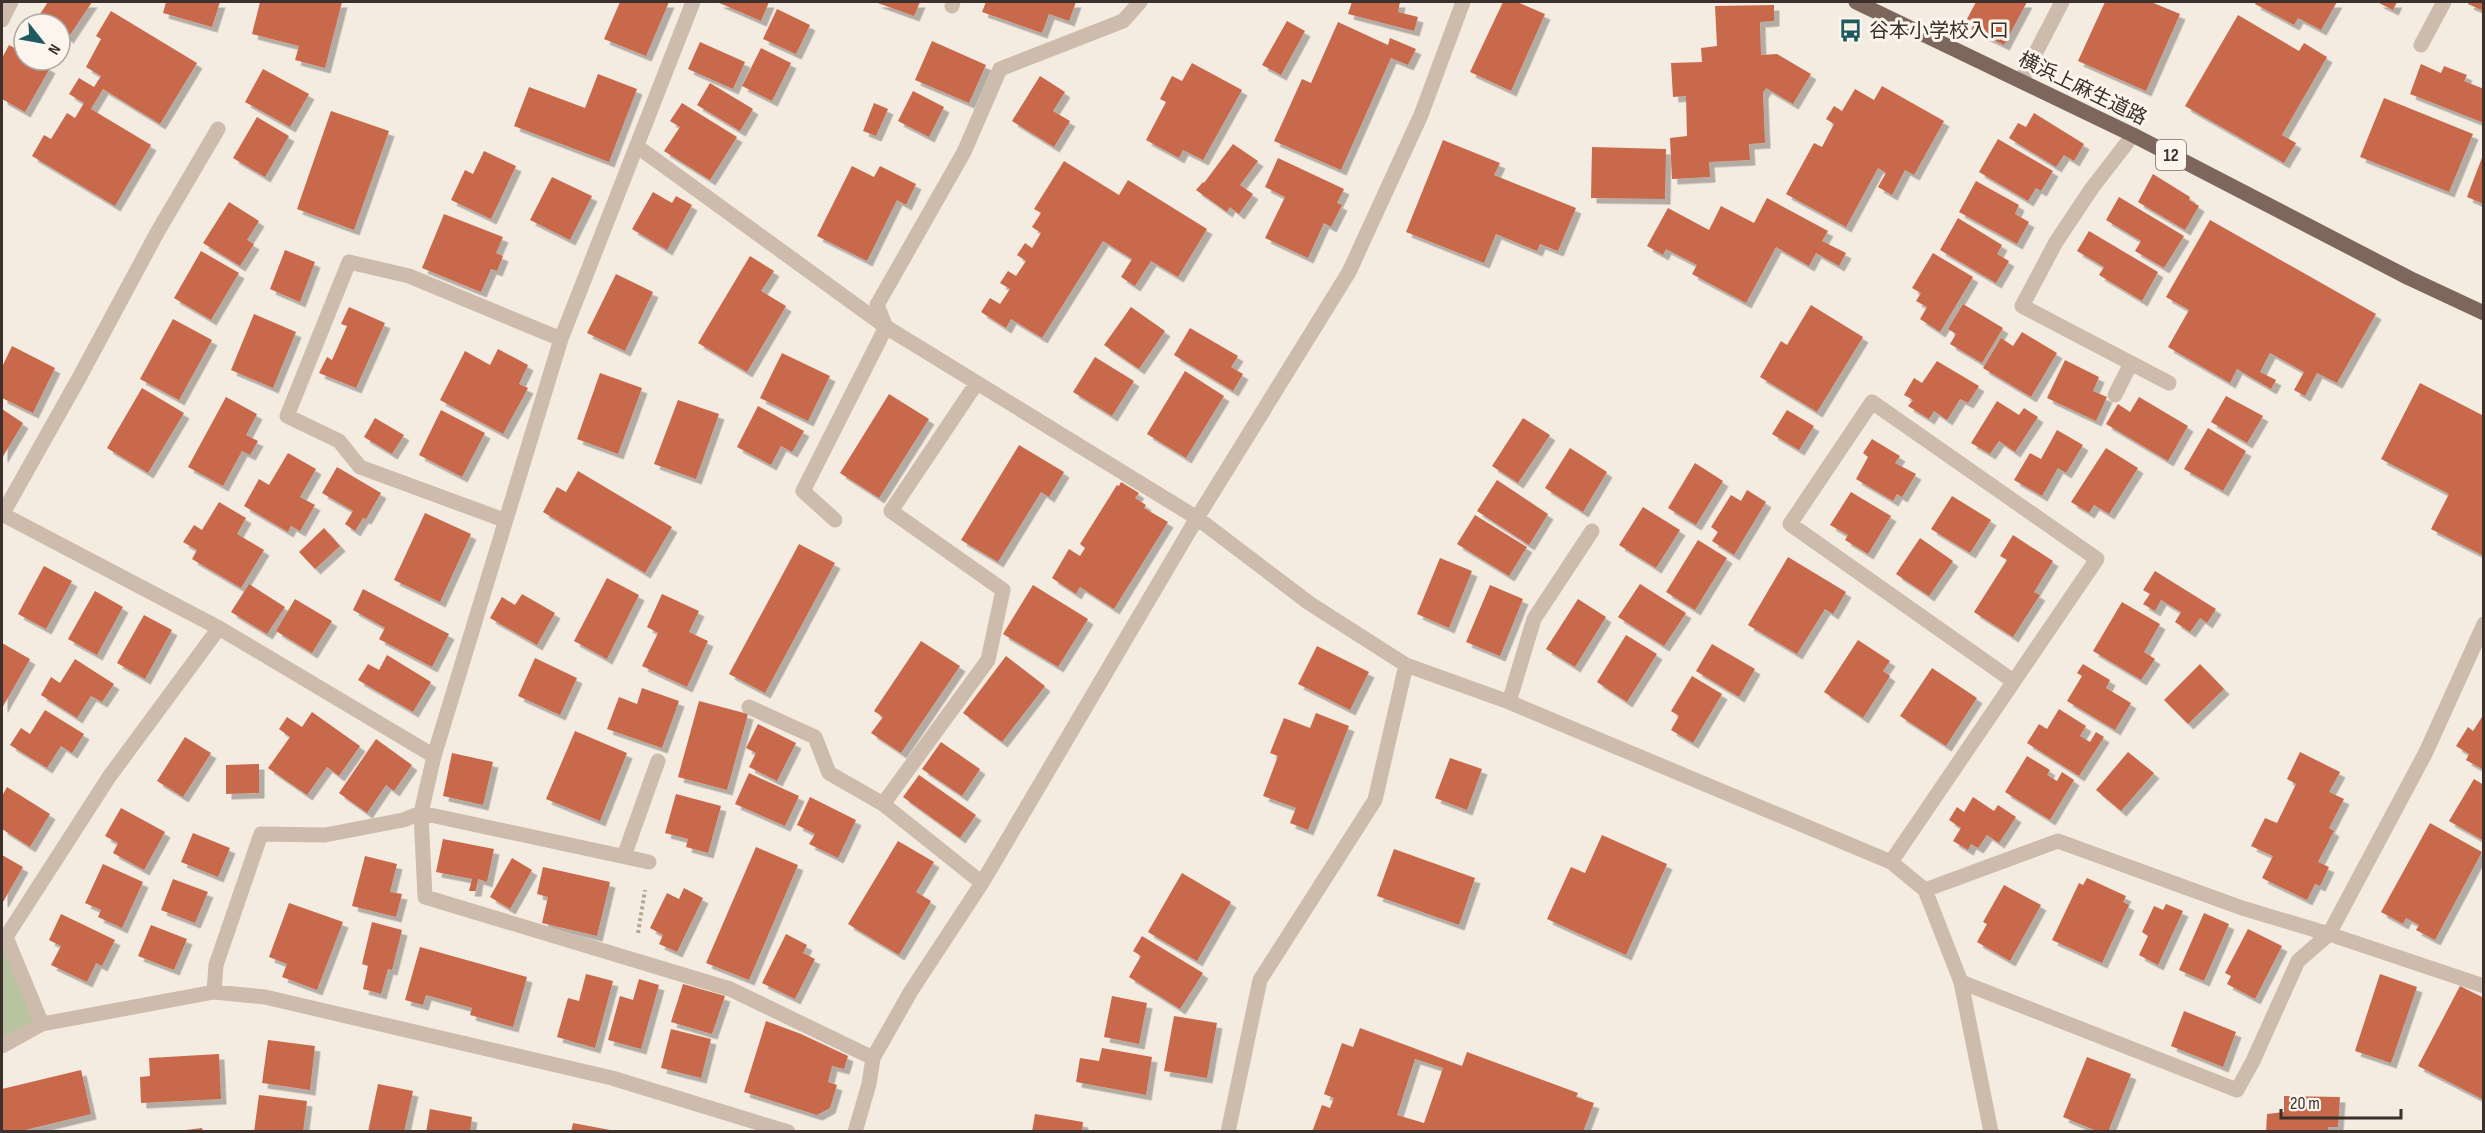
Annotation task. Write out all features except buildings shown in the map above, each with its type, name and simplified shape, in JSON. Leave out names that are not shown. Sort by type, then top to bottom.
[{"type":"main road","name":"横浜上麻生道路","points":[[1856,2],[2133,135],[2409,278],[2484,313]]},
{"type":"street","points":[[2,20],[11,2]]},
{"type":"street","points":[[693,2],[561,339],[504,520],[434,756],[421,813],[425,897],[730,989],[873,1058]]},
{"type":"street","points":[[835,520],[803,491],[885,327],[877,305],[964,152],[1000,69],[1123,21],[1140,2]]},
{"type":"street","points":[[855,1131],[873,1058],[911,991],[982,883],[1197,518],[1349,272],[1421,115],[1463,2]]},
{"type":"street","points":[[2021,81],[2062,2]]},
{"type":"street","points":[[2421,45],[2444,2]]},
{"type":"street","points":[[218,129],[158,231],[2,514],[219,628],[434,756]]},
{"type":"street","points":[[2133,135],[2092,188],[2056,243],[2022,306],[2169,383]]},
{"type":"street","points":[[638,147],[885,327],[1197,518],[1309,603],[1406,665],[1509,702],[1891,862],[1925,890],[1961,982],[1991,1131]]},
{"type":"street","points":[[504,520],[360,467],[339,441],[287,416],[349,262],[409,276],[561,339]]},
{"type":"street","points":[[2115,395],[2131,363]]},
{"type":"street","points":[[883,804],[988,660],[1003,590],[891,511],[976,384]]},
{"type":"street","points":[[1891,862],[2097,559],[1872,402],[1790,524],[2013,681]]},
{"type":"street","points":[[1509,702],[1534,619],[1592,531]]},
{"type":"street","points":[[1961,982],[2237,1090],[2253,1061],[2298,961],[2330,934],[2426,752],[2484,624]]},
{"type":"street","points":[[42,1024],[4,936],[109,777],[219,628]]},
{"type":"street","points":[[1228,1131],[1260,980],[1375,800],[1406,665]]},
{"type":"street","points":[[750,707],[815,737],[830,773],[883,804],[982,883]]},
{"type":"street","points":[[624,856],[658,761]]},
{"type":"street","points":[[214,992],[216,965],[261,834],[325,835],[403,820],[421,813],[649,862]]},
{"type":"street","points":[[1925,890],[2058,841],[2242,909],[2330,934],[2484,986]]},
{"type":"street","points":[[2,1046],[42,1024],[214,992],[265,997],[612,1078],[788,1131]]},
{"type":"path","points":[[634,960],[649,862]]},
{"type":"green space","points":[[2,935],[42,1024],[2,1046]]},
{"type":"place","name":"谷本小学校入口","points":[[1851,30]]}]
